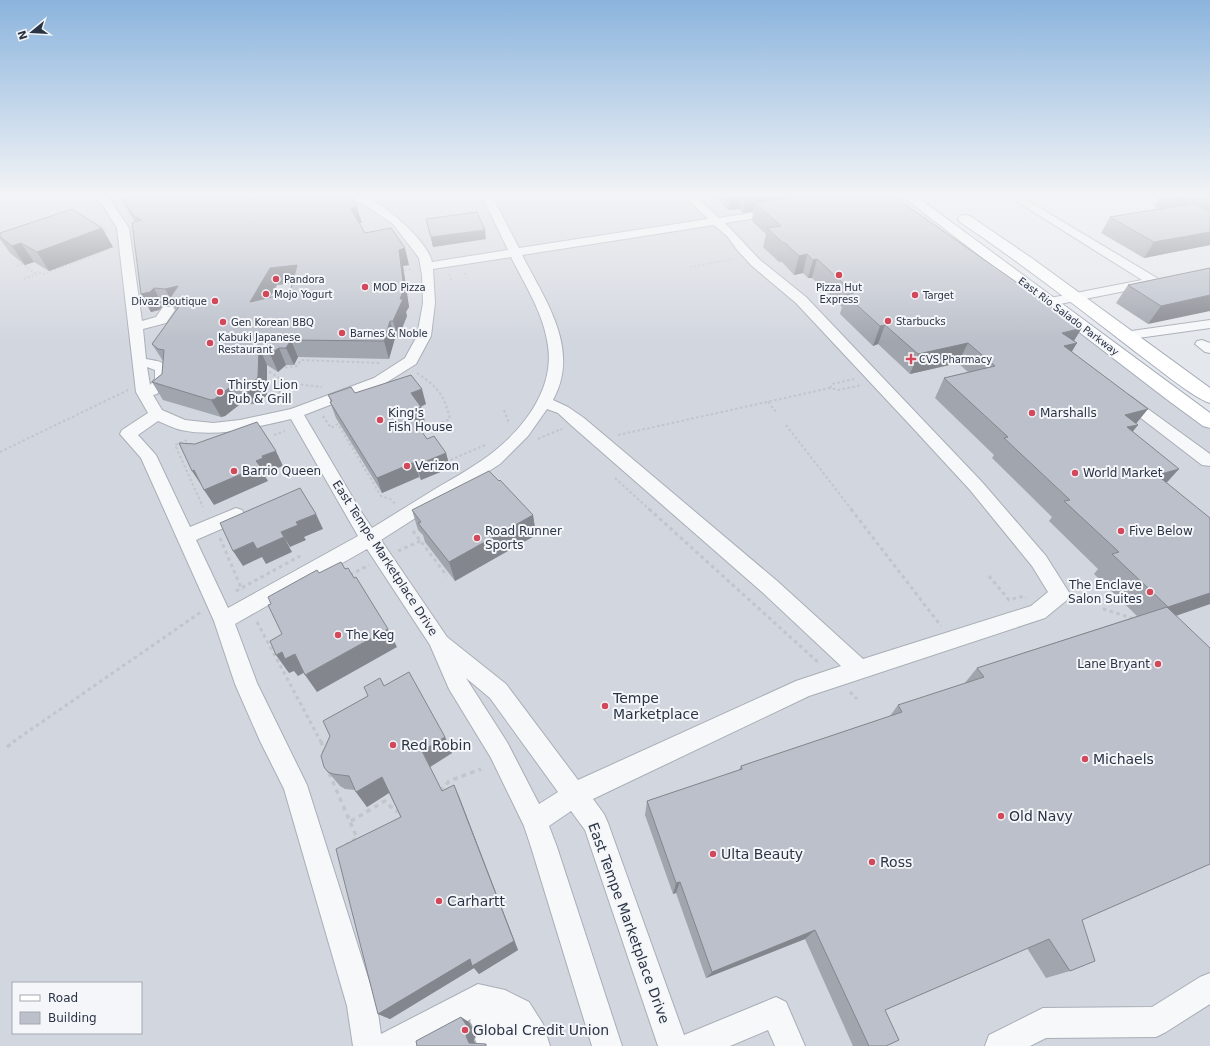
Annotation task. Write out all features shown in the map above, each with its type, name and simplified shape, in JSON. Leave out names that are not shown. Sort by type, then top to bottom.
[{"type":"main road","name":"East Rio Salado Parkway","points":[[976,245],[1167,391],[1210,422]]},
{"type":"main road","name":"East Rio Salado Parkway","points":[[1002,245],[1073,296],[1124,336],[1210,397]]},
{"type":"street","points":[[126,245],[143,392],[152,405],[182,425],[213,428],[293,421],[380,381],[411,361],[424,336],[429,303],[421,270],[425,258],[416,245]]},
{"type":"street","points":[[220,612],[248,606],[408,516],[499,456],[527,428],[544,402],[552,385],[556,370],[556,345],[550,324],[510,245]]},
{"type":"street","points":[[421,270],[566,245]]},
{"type":"street","points":[[534,821],[575,795],[804,688],[1038,612],[1060,594],[1039,561],[941,447],[801,300],[759,266],[739,245]]},
{"type":"street","points":[[1093,245],[1153,281]]},
{"type":"street","points":[[1050,302],[1073,296],[1167,279]]},
{"type":"street","points":[[136,327],[161,320],[168,310]]},
{"type":"street","points":[[1124,336],[1210,324]]},
{"type":"street","points":[[1210,342],[1202,344],[1210,349]]},
{"type":"street","points":[[139,361],[159,366],[162,370],[162,380],[152,405],[128,434],[148,455],[220,612],[246,684],[268,733],[295,785],[362,1006],[368,1046]]},
{"type":"street","points":[[1115,391],[1209,461]]},
{"type":"street","points":[[544,402],[563,410],[578,422],[769,586],[860,670]]},
{"type":"street","name":"East Tempe Marketplace Drive","points":[[293,421],[438,640],[457,682],[499,750],[534,821],[544,847],[607,1046]]},
{"type":"street","points":[[185,537],[236,515]]},
{"type":"street","name":"East Tempe Marketplace Drive","points":[[438,640],[498,691],[596,823],[673,1046]]},
{"type":"street","points":[[1000,1046],[1044,1023],[1156,1022],[1210,987]]},
{"type":"street","points":[[390,1046],[478,999],[493,1000],[513,1031]]},
{"type":"street","points":[[694,1046],[776,1012],[790,1046]]},
{"type":"path","points":[[24,279],[36,274],[44,274],[113,248]]},
{"type":"path","points":[[690,267],[740,258]]},
{"type":"path","points":[[17,266],[22,264],[36,274]]},
{"type":"path","points":[[399,271],[414,269],[421,270]]},
{"type":"path","points":[[276,368],[297,366],[301,360],[386,363]]},
{"type":"path","points":[[263,368],[287,383],[326,387],[319,390]]},
{"type":"path","points":[[412,370],[439,389],[446,400],[450,419],[414,433]]},
{"type":"path","points":[[830,388],[832,384],[858,379]]},
{"type":"path","points":[[616,436],[830,388],[838,390],[861,385],[864,381]]},
{"type":"path","points":[[268,404],[287,383]]},
{"type":"path","points":[[0,452],[130,388]]},
{"type":"path","points":[[768,402],[777,413]]},
{"type":"path","points":[[504,410],[509,423],[505,427]]},
{"type":"path","points":[[326,412],[323,418],[331,428],[338,424],[381,496],[390,499],[399,507]]},
{"type":"path","points":[[274,435],[293,421]]},
{"type":"path","points":[[786,425],[952,641]]},
{"type":"path","points":[[537,439],[561,429],[567,434]]},
{"type":"path","points":[[421,431],[426,437]]},
{"type":"path","points":[[190,440],[175,445],[203,507]]},
{"type":"path","points":[[443,463],[486,445]]},
{"type":"path","points":[[614,477],[836,678],[857,699]]},
{"type":"path","points":[[410,528],[447,576]]},
{"type":"path","points":[[346,577],[420,540]]},
{"type":"path","points":[[7,748],[197,614],[220,612],[304,554]]},
{"type":"path","points":[[1103,608],[1138,620]]},
{"type":"path","points":[[256,621],[263,618]]},
{"type":"path","points":[[437,794],[449,781],[481,769]]},
{"type":"path","points":[[351,821],[385,801],[395,811],[403,811]]},
{"type":"shaded area","name":"Tempe Marketplace","points":[[0,245],[969,245],[975,248],[1124,367],[1210,430],[1210,1046],[0,1046]]},
{"type":"building","points":[[24,245],[56,245],[37,252]]},
{"type":"building","points":[[135,245],[403,245],[405,248],[399,250],[404,289],[400,299],[403,299],[393,321],[390,321],[384,341],[291,340],[286,348],[279,348],[270,354],[259,347],[257,379],[245,386],[229,388],[215,399],[211,400],[152,382],[162,374],[164,350],[158,349],[152,344],[186,297],[170,298],[178,286],[165,289],[154,288],[150,292],[141,294]],"holes":[[[297,265],[290,293],[250,302],[270,268]]]},
{"type":"building","points":[[787,245],[963,245],[1082,328],[1062,333],[1077,343],[1064,346],[1148,409],[1125,415],[1138,425],[1127,427],[1179,469],[1157,475],[1210,518],[1210,593],[1168,607],[1112,554],[1119,552],[1064,501],[1070,500],[1004,438],[1008,437],[944,378],[995,366],[968,343],[918,354],[885,325],[880,326],[846,295],[854,293],[817,259],[813,260],[807,254],[799,256]]},
{"type":"building","points":[[1210,268],[1210,295],[1161,306],[1128,285]]},
{"type":"building","points":[[411,375],[422,389],[411,393],[421,407],[408,412],[427,439],[434,436],[446,453],[417,465],[415,462],[377,478],[330,402],[332,401],[328,395],[351,387],[355,393]]},
{"type":"building","points":[[257,422],[276,451],[262,456],[263,458],[256,461],[260,466],[204,490],[194,470],[192,471],[179,443],[195,444]]},
{"type":"building","name":"Road Runner Sports","points":[[489,471],[499,481],[500,480],[533,515],[449,562],[418,523],[421,522],[412,510]]},
{"type":"building","points":[[300,488],[316,514],[296,522],[298,525],[281,532],[284,537],[257,549],[253,542],[233,551],[220,523]]},
{"type":"building","name":"The Keg","points":[[341,562],[345,569],[348,568],[354,578],[356,577],[388,629],[305,675],[295,654],[285,659],[282,652],[276,655],[270,641],[282,634],[268,605],[271,604],[268,597],[317,570],[319,573]]},
{"type":"building","points":[[1167,607],[1210,648],[1210,864],[1082,920],[1095,961],[1070,971],[1049,939],[885,1010],[899,1040],[886,1046],[869,1046],[815,930],[712,972],[680,882],[676,883],[647,801],[742,769],[741,766],[902,712],[898,705],[984,677],[977,668]]},
{"type":"building","points":[[409,672],[445,737],[422,751],[442,791],[454,785],[514,941],[472,966],[470,959],[378,1014],[336,849],[401,817],[382,777],[356,792],[349,776],[328,772],[324,767],[321,756],[330,736],[323,721],[368,696],[364,687],[380,678],[384,686]]},
{"type":"building","points":[[461,1017],[469,1029],[466,1036],[469,1043],[486,1044],[486,1046],[417,1046],[416,1041]]},
{"type":"place","name":"Pizza Hut Express","points":[[839,275]]},
{"type":"place","name":"Pandora","points":[[276,279]]},
{"type":"place","name":"MOD Pizza","points":[[365,287]]},
{"type":"place","name":"Mojo Yogurt","points":[[266,294]]},
{"type":"place","name":"Target","points":[[915,295]]},
{"type":"place","name":"Divaz Boutique","points":[[215,301]]},
{"type":"place","name":"Starbucks","points":[[888,321]]},
{"type":"place","name":"Gen Korean BBQ","points":[[223,322]]},
{"type":"place","name":"Barnes & Noble","points":[[342,333]]},
{"type":"place","name":"Kabuki Japanese Restaurant","points":[[210,343]]},
{"type":"place","name":"CVS Pharmacy","points":[[911,359]]},
{"type":"place","name":"Thirsty Lion Pub & Grill","points":[[220,392]]},
{"type":"place","name":"Marshalls","points":[[1032,413]]},
{"type":"place","name":"King's Fish House","points":[[380,420]]},
{"type":"place","name":"Verizon","points":[[407,466]]},
{"type":"place","name":"Barrio Queen","points":[[234,471]]},
{"type":"place","name":"World Market","points":[[1075,473]]},
{"type":"place","name":"Five Below","points":[[1121,531]]},
{"type":"place","name":"Road Runner Sports","points":[[477,538]]},
{"type":"place","name":"The Enclave Salon Suites","points":[[1150,592]]},
{"type":"place","name":"The Keg","points":[[338,635]]},
{"type":"place","name":"Lane Bryant","points":[[1158,664]]},
{"type":"place","name":"Tempe Marketplace","points":[[605,706]]},
{"type":"place","name":"Red Robin","points":[[393,745]]},
{"type":"place","name":"Michaels","points":[[1085,759]]},
{"type":"place","name":"Old Navy","points":[[1001,816]]},
{"type":"place","name":"Ulta Beauty","points":[[713,854]]},
{"type":"place","name":"Ross","points":[[872,862]]},
{"type":"place","name":"Carhartt","points":[[439,901]]},
{"type":"place","name":"Global Credit Union","points":[[465,1030]]}]
